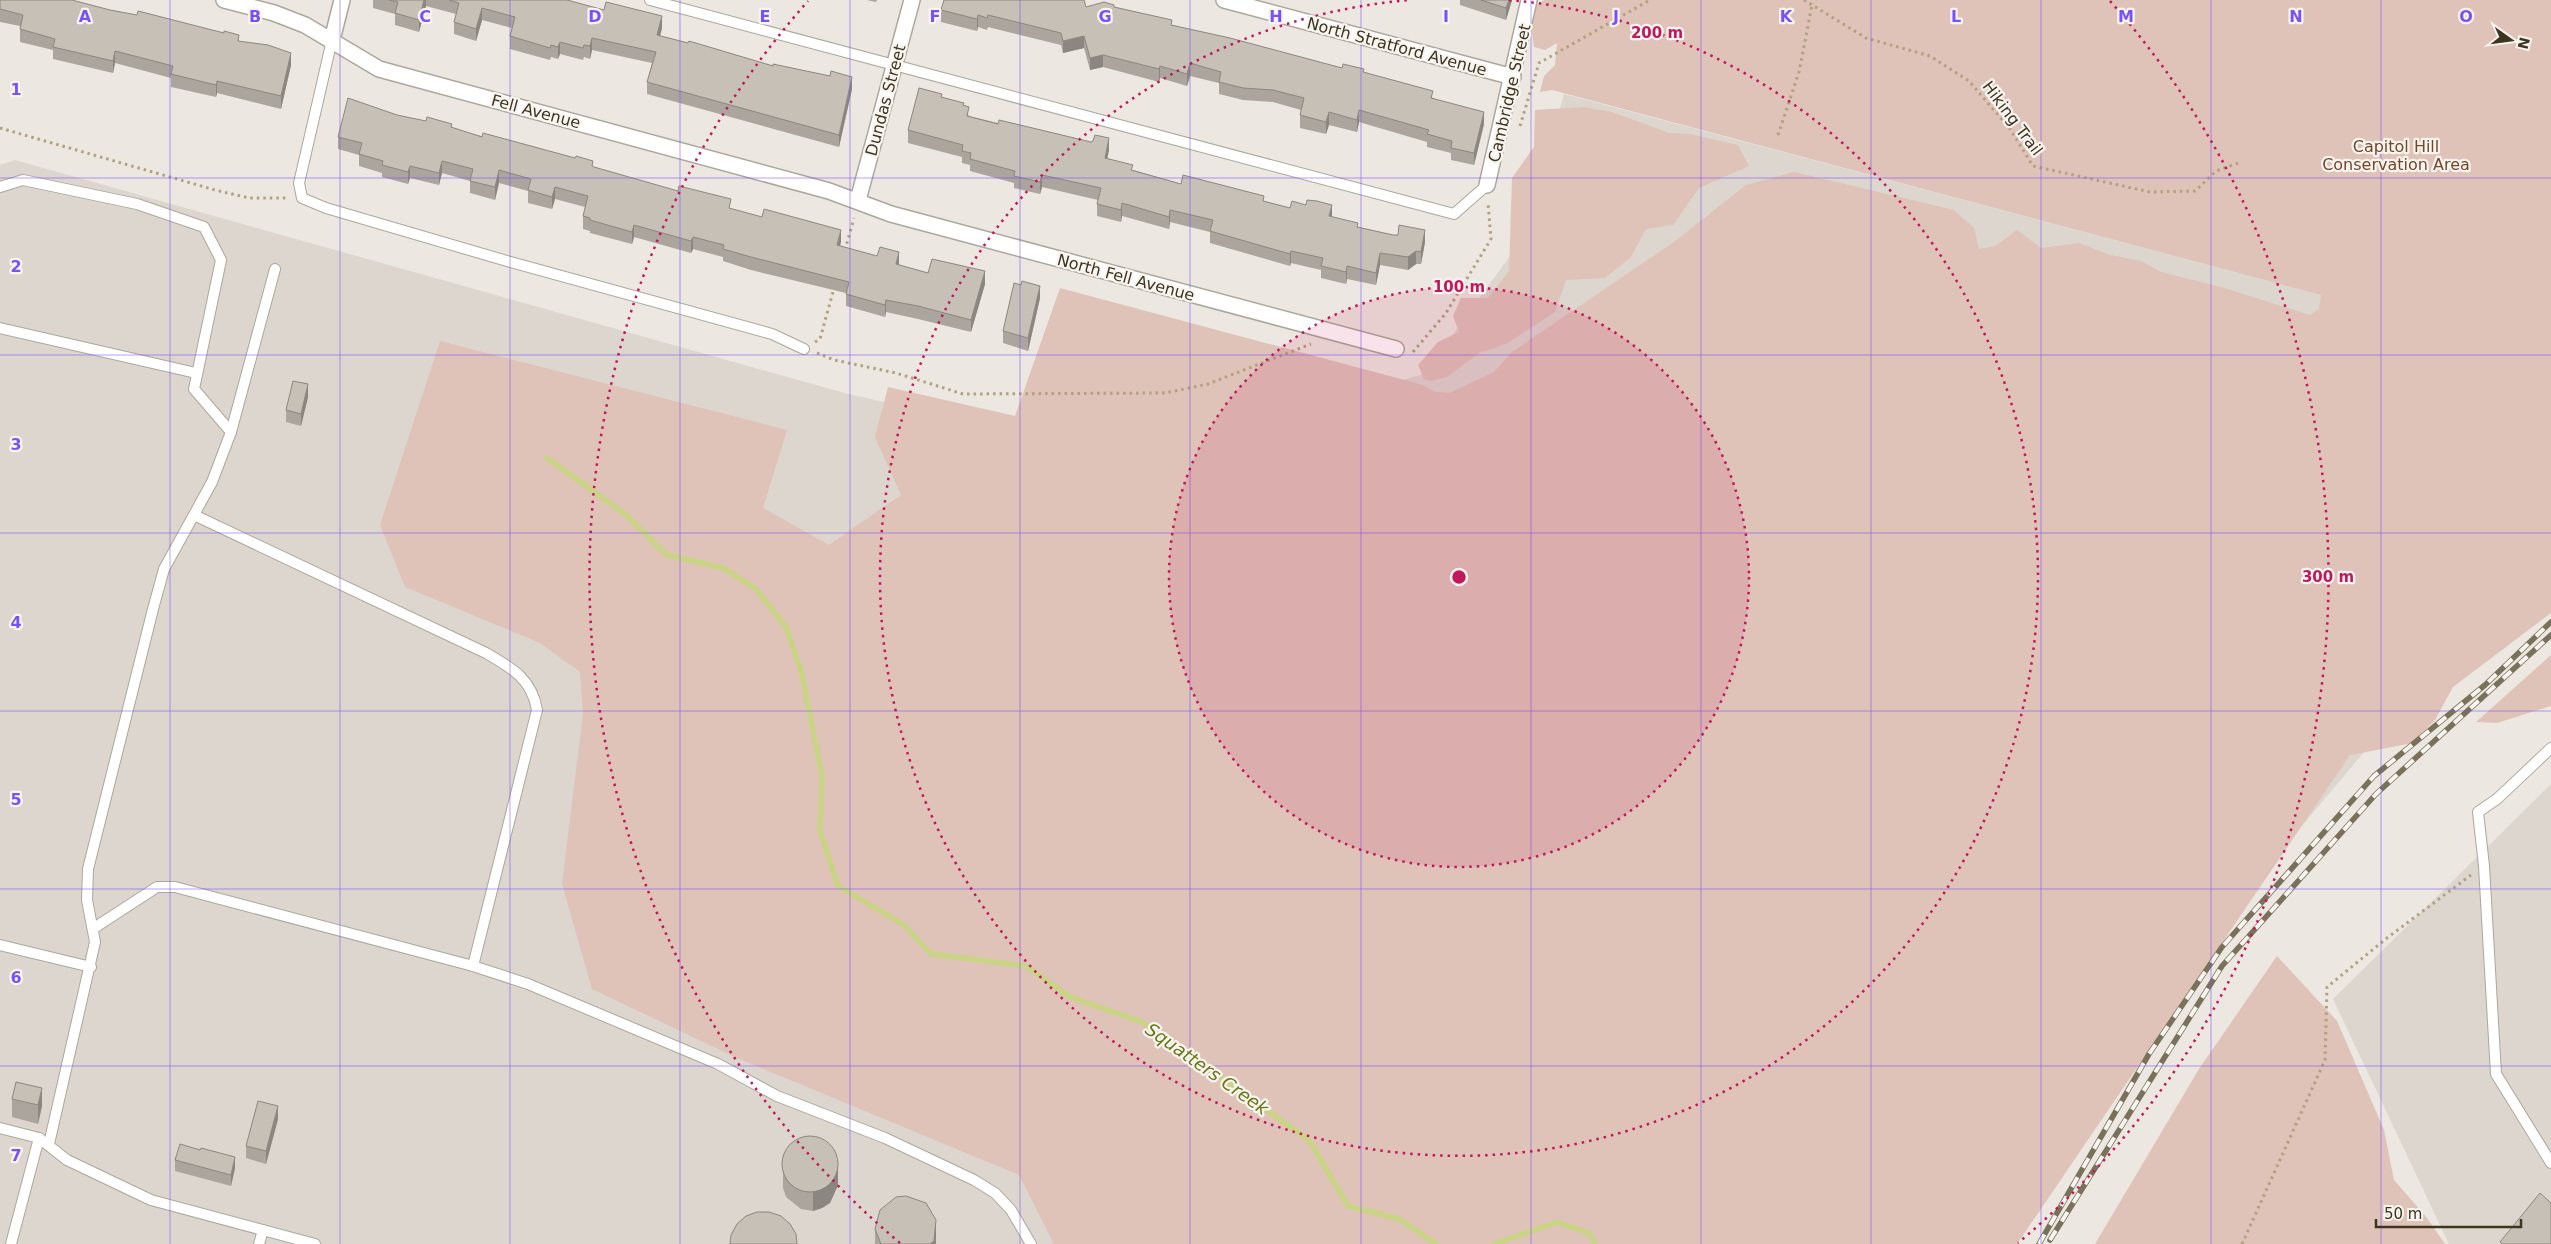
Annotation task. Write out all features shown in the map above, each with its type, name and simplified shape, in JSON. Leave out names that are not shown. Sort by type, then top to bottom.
[{"type":"street","name":"Fell Avenue","points":[[224,0],[274,13],[305,25],[379,69],[856,207]]},
{"type":"street","points":[[332,40],[342,0]]},
{"type":"street","name":"Dundas Street","points":[[856,207],[912,0]]},
{"type":"street","name":"North Stratford Avenue","points":[[1224,0],[1513,77]]},
{"type":"street","name":"Cambridge Street","points":[[1487,185],[1529,0]]},
{"type":"street","name":"North Fell Avenue","points":[[856,207],[892,214],[1402,353]]},
{"type":"lane","points":[[650,0],[1454,214],[1487,185]]},
{"type":"lane","points":[[332,40],[299,183],[302,198],[326,208],[508,261],[772,334],[804,349]]},
{"type":"lane","points":[[0,187],[23,180],[137,204],[204,228],[221,260],[194,389],[231,432]]},
{"type":"lane","points":[[49,1144],[95,942],[94,928],[87,900],[88,869],[164,569],[212,482],[231,432],[275,269]]},
{"type":"lane","points":[[0,328],[196,373]]},
{"type":"lane","points":[[194,515],[486,653],[516,670],[527,681],[535,696],[537,710],[473,966]]},
{"type":"lane","points":[[2551,748],[2497,799],[2478,812],[2484,866],[2496,1074],[2551,1163]]},
{"type":"lane","points":[[94,928],[157,887],[175,887],[473,966],[528,984],[691,1052],[718,1064],[777,1096],[885,1138],[974,1180],[995,1193],[1012,1210],[1031,1244]]},
{"type":"lane","points":[[0,944],[90,967]]},
{"type":"lane","points":[[0,1128],[39,1138],[67,1160],[109,1182],[151,1200],[315,1244]]},
{"type":"lane","points":[[11,1244],[39,1138]]},
{"type":"lane","points":[[259,1244],[263,1230]]},
{"type":"path","points":[[1518,133],[1539,63],[1650,0]]},
{"type":"path","name":"Hiking Trail","points":[[1804,0],[1866,38],[1930,56],[1969,81],[2010,129],[2033,166],[2150,192],[2195,191],[2216,171],[2241,162]]},
{"type":"path","points":[[1778,136],[1799,72],[1812,5]]},
{"type":"path","points":[[0,128],[241,196],[302,198]]},
{"type":"path","points":[[1402,353],[1446,313],[1491,240],[1487,185]]},
{"type":"path","points":[[842,259],[856,207]]},
{"type":"path","points":[[804,349],[820,339],[835,285]]},
{"type":"path","points":[[804,349],[834,360],[896,373],[963,394],[1165,393],[1208,384],[1314,342]]},
{"type":"path","points":[[2242,1244],[2324,1060],[2327,987],[2387,938],[2484,866]]},
{"type":"shaded area","points":[[1564,94],[2551,356],[2375,739],[2143,1015],[2006,1244],[0,1244],[0,165],[15,160],[848,394],[1046,438],[1262,421],[1424,374],[1523,238]]},
{"type":"shaded area","points":[[2551,784],[2551,1244],[2449,1244],[2333,999]]},
{"type":"green space","name":"Capitol Hill Conservation Area","points":[[1544,0],[2551,0],[2551,613],[2453,687],[2435,720],[2413,743],[2350,755],[2017,1244],[1054,1244],[1019,1175],[737,1058],[592,989],[562,884],[583,714],[580,672],[540,643],[405,587],[380,525],[440,341],[787,430],[763,508],[829,545],[901,495],[875,437],[888,387],[1015,416],[1060,288],[1423,385],[1435,392],[1450,393],[1494,372],[1512,352],[1674,242],[1746,185],[1794,172],[1954,210],[1974,228],[1979,249],[1995,246],[2017,230],[2041,248],[2079,243],[2110,255],[2141,261],[2161,272],[2221,287],[2310,315],[2319,309],[2321,295],[1552,90],[1540,92],[1544,76],[1555,65],[1557,43],[1545,50],[1534,47],[1531,26],[1532,9]]},
{"type":"green space","points":[[1583,107],[1612,112],[1669,133],[1690,134],[1738,145],[1749,166],[1699,188],[1673,225],[1646,229],[1631,257],[1605,278],[1566,280],[1555,312],[1506,344],[1479,353],[1447,377],[1431,381],[1424,379],[1418,365],[1438,342],[1459,332],[1453,316],[1461,298],[1488,298],[1509,271],[1512,178],[1534,147],[1535,110]]},
{"type":"green space","points":[[2551,655],[2551,706],[2497,723],[2476,722]]},
{"type":"green space","points":[[2277,956],[2337,1021],[2384,1130],[2394,1180],[2427,1218],[2445,1244],[2095,1244],[2199,1069]]},
{"type":"building","points":[[0,0],[72,0],[137,15],[138,11],[224,33],[224,31],[239,35],[238,41],[268,45],[291,53],[281,96],[217,81],[216,85],[171,74],[173,66],[115,51],[113,61],[53,47],[55,39],[20,29],[23,15],[0,9]]},
{"type":"building","points":[[389,0],[424,0],[419,20],[395,13],[398,2]]},
{"type":"building","points":[[449,0],[567,0],[604,10],[606,2],[662,16],[657,35],[688,43],[689,41],[773,66],[773,64],[830,76],[831,71],[852,77],[839,135],[647,82],[656,52],[592,38],[590,46],[584,45],[583,48],[560,42],[558,47],[551,45],[550,48],[510,36],[515,17],[482,8],[476,29],[454,22],[459,3]]},
{"type":"building","points":[[944,0],[1084,0],[1086,7],[1104,2],[1114,5],[1114,7],[1172,20],[1171,25],[1230,38],[1342,68],[1343,64],[1364,69],[1363,72],[1433,91],[1431,98],[1484,112],[1474,153],[1451,148],[1452,141],[1427,134],[1429,130],[1359,110],[1357,120],[1329,112],[1326,122],[1300,115],[1304,98],[1273,90],[1243,88],[1219,82],[1221,72],[1190,63],[1187,74],[1160,66],[1159,69],[1103,55],[1090,58],[1084,36],[1063,41],[1061,33],[988,15],[987,18],[978,15],[977,19],[941,10]]},
{"type":"building","points":[[1481,0],[1509,0],[1506,8]]},
{"type":"building","points":[[919,88],[942,94],[941,97],[964,103],[963,105],[969,107],[967,116],[998,124],[999,120],[1091,142],[1095,135],[1109,138],[1105,158],[1133,165],[1131,170],[1181,184],[1183,175],[1264,196],[1263,201],[1290,208],[1292,201],[1306,205],[1307,200],[1317,201],[1332,205],[1329,216],[1358,223],[1357,227],[1393,235],[1398,235],[1399,225],[1425,230],[1421,252],[1416,251],[1408,257],[1380,253],[1376,273],[1347,266],[1346,272],[1321,266],[1323,258],[1291,251],[1290,254],[1210,231],[1213,220],[1170,210],[1169,217],[1122,203],[1121,210],[1097,204],[1101,188],[1042,175],[1040,182],[1014,176],[1015,171],[970,159],[971,153],[962,151],[963,145],[908,130]]},
{"type":"building","points":[[348,98],[397,115],[426,121],[427,117],[452,124],[451,127],[482,137],[483,133],[575,158],[576,156],[593,161],[592,166],[594,167],[678,191],[679,186],[731,199],[729,208],[762,217],[764,209],[841,230],[837,245],[877,256],[880,247],[899,252],[896,264],[928,273],[932,259],[985,271],[971,320],[918,306],[886,300],[885,305],[846,294],[849,282],[723,249],[724,245],[693,237],[691,241],[634,225],[632,232],[590,220],[590,218],[583,216],[588,196],[555,187],[552,197],[528,190],[531,179],[499,170],[495,187],[470,181],[473,169],[442,161],[439,173],[410,166],[408,172],[382,165],[383,161],[359,154],[362,143],[338,137]]},
{"type":"building","points":[[1022,281],[1040,286],[1028,338],[1003,331],[1014,283],[1021,285]]},
{"type":"building","points":[[293,381],[308,384],[301,414],[286,410]]},
{"type":"building","points":[[16,1082],[42,1088],[38,1105],[12,1099]]},
{"type":"building","points":[[258,1101],[278,1106],[266,1151],[246,1146]]},
{"type":"building","points":[[810,1136],[825,1141],[833,1149],[838,1164],[833,1179],[825,1187],[810,1192],[795,1187],[787,1179],[782,1164],[787,1149],[795,1141]]},
{"type":"building","points":[[180,1144],[235,1157],[231,1175],[175,1160]]},
{"type":"building","points":[[2540,1193],[2551,1203],[2551,1244],[2502,1244],[2500,1242]]},
{"type":"building","points":[[906,1196],[926,1203],[936,1220],[934,1241],[930,1244],[881,1244],[875,1229],[880,1210],[896,1197]]},
{"type":"building","points":[[757,1212],[769,1212],[781,1216],[790,1224],[796,1234],[797,1244],[730,1244],[731,1235],[737,1224],[746,1216]]},
{"type":"waterway","name":"Squatters Creek","points":[[547,458],[625,514],[667,555],[723,568],[756,589],[786,627],[802,674],[822,776],[820,831],[838,886],[904,925],[931,954],[1026,966],[1068,996],[1142,1022],[1309,1140],[1348,1206],[1399,1219],[1436,1244]]},
{"type":"waterway","name":"Squatters Creek","points":[[1494,1244],[1557,1222],[1589,1233],[1595,1244]]},
{"type":"railway","points":[[2039,1244],[2149,1054],[2222,947],[2374,776],[2485,685],[2551,622]]},
{"type":"railway","points":[[2050,1240],[2222,966],[2376,794],[2551,635]]}]
